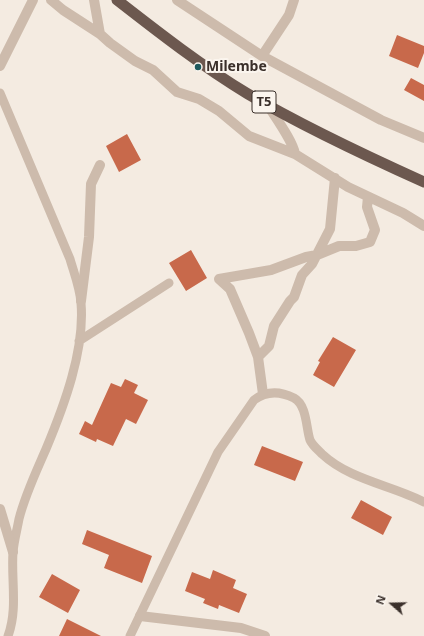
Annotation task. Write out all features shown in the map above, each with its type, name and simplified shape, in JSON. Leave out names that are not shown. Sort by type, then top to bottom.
[{"type":"highway","name":"T5","points":[[117,0],[156,31],[248,94],[359,153],[424,182]]},
{"type":"street","points":[[0,66],[33,0]]},
{"type":"street","points":[[51,0],[63,10],[100,34],[110,44],[135,62],[153,70],[177,92],[199,99],[219,111],[249,136],[295,154],[368,198],[403,213],[424,226]]},
{"type":"street","points":[[94,0],[100,34]]},
{"type":"street","points":[[176,0],[262,56],[381,120],[421,133]]},
{"type":"street","points":[[262,56],[289,15],[294,0]]},
{"type":"street","points":[[267,104],[283,129],[294,149],[295,154]]},
{"type":"street","points":[[81,301],[89,237],[91,184],[100,165]]},
{"type":"street","points":[[258,357],[269,346],[274,326],[294,297],[302,275],[312,264],[330,229],[335,178]]},
{"type":"street","points":[[262,394],[258,357],[230,289],[219,279],[271,270],[339,246],[356,246],[370,242],[375,230],[367,207],[368,198]]},
{"type":"street","points":[[0,509],[13,552]]},
{"type":"street","points":[[140,616],[241,628],[265,636]]},
{"type":"lane","points":[[0,93],[70,259],[78,283],[81,301],[79,341],[72,375],[59,418],[27,493],[21,513],[13,552],[13,624],[8,636]]},
{"type":"lane","points":[[79,341],[169,283]]},
{"type":"lane","points":[[130,636],[218,452],[254,400],[262,394],[271,392],[294,398],[302,406],[311,442],[323,454],[345,470],[405,492],[424,502]]},
{"type":"building","points":[[397,35],[424,46],[424,53],[418,68],[389,56]]},
{"type":"building","points":[[411,78],[424,85],[424,101],[404,90]]},
{"type":"building","points":[[127,134],[141,160],[119,172],[106,146]]},
{"type":"building","points":[[191,250],[207,278],[186,291],[169,263]]},
{"type":"building","points":[[333,337],[356,350],[334,387],[313,375],[320,362],[318,361]]},
{"type":"building","points":[[125,379],[138,385],[134,393],[148,400],[136,424],[126,419],[113,446],[97,439],[96,442],[79,434],[85,421],[92,425],[111,383],[121,387]]},
{"type":"building","points":[[262,446],[303,462],[295,481],[254,465]]},
{"type":"building","points":[[361,500],[392,517],[383,535],[351,518]]},
{"type":"building","points":[[87,530],[152,556],[142,583],[104,568],[109,555],[82,544]]},
{"type":"building","points":[[213,570],[236,580],[233,588],[247,594],[239,613],[219,605],[218,609],[203,603],[205,599],[185,591],[192,572],[210,579]]},
{"type":"building","points":[[52,574],[80,590],[68,613],[39,597]]},
{"type":"building","points":[[67,619],[101,636],[59,636]]},
{"type":"place","name":"Milembe","points":[[198,67]]}]
